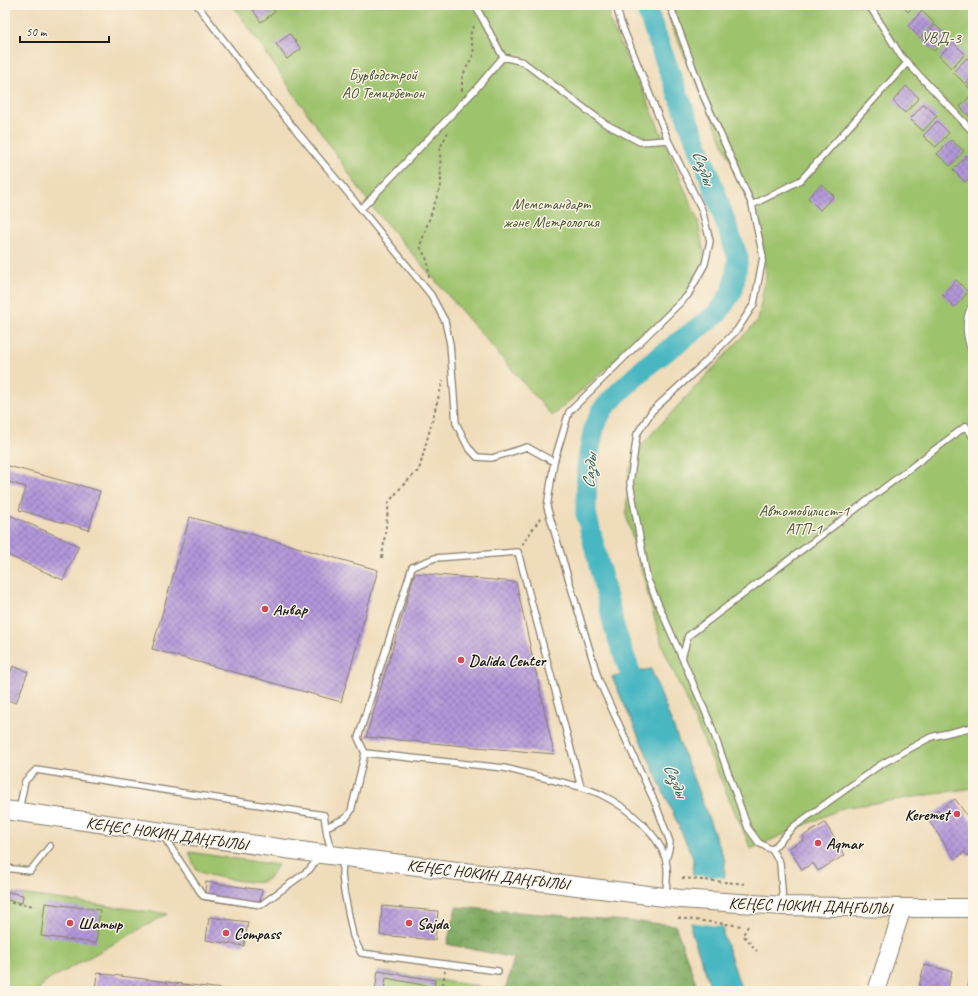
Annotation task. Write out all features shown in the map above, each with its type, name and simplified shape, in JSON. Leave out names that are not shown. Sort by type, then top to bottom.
[{"type":"highway","name":"КЕҢЕС НОКИН ДАҢҒЫЛЫ","points":[[12,811],[157,832],[673,898],[783,906],[973,908]]},
{"type":"main road","points":[[876,991],[902,908]]},
{"type":"street","points":[[973,309],[970,316],[969,325],[973,348]]},
{"type":"lane","points":[[197,5],[251,76],[431,295],[445,321],[450,344],[456,423],[468,447],[477,457],[492,458],[527,447],[554,462]]},
{"type":"lane","points":[[475,5],[504,57],[523,62],[604,123],[640,142],[668,140]]},
{"type":"lane","points":[[616,5],[621,23],[668,140],[702,210],[710,241],[705,264],[688,295],[569,412],[554,462],[547,507],[599,681],[656,805],[670,842],[666,860]]},
{"type":"lane","points":[[670,5],[703,95],[752,206],[763,257],[754,304],[737,330],[701,366],[652,411],[637,434],[630,483],[647,578],[710,720],[748,828],[759,843],[772,850],[780,863],[783,906]]},
{"type":"lane","points":[[869,5],[901,56],[973,132]]},
{"type":"lane","points":[[361,209],[463,103],[504,57]]},
{"type":"lane","points":[[752,206],[800,180],[907,63]]},
{"type":"lane","points":[[682,658],[688,636],[966,426],[973,437]]},
{"type":"lane","points":[[326,827],[346,818],[351,811],[365,753],[358,738],[412,567],[435,558],[518,552],[581,787]]},
{"type":"lane","points":[[772,850],[793,827],[880,765],[931,737],[973,727]]},
{"type":"lane","points":[[365,753],[504,768],[581,787],[604,796],[624,809],[651,832],[659,844],[666,860],[673,898]]},
{"type":"lane","points":[[12,811],[25,781],[36,770],[324,815],[326,836],[342,874],[353,936],[361,953],[498,971]]},
{"type":"lane","points":[[157,832],[162,834],[203,896],[261,905],[309,870],[333,855]]},
{"type":"lane","points":[[5,868],[30,871],[50,846]]},
{"type":"lane","points":[[971,991],[973,976]]},
{"type":"path","points":[[463,103],[462,77],[474,53],[470,35],[480,14]]},
{"type":"path","points":[[431,295],[428,262],[420,246],[441,185],[440,148],[450,129]]},
{"type":"path","points":[[382,558],[389,502],[402,486],[419,470],[444,379]]},
{"type":"path","points":[[518,552],[547,507]]},
{"type":"path","points":[[682,878],[746,884]]},
{"type":"path","points":[[5,902],[35,906]]},
{"type":"path","points":[[678,918],[742,926]]},
{"type":"path","points":[[748,926],[743,935],[757,952]]},
{"type":"path","points":[[442,991],[446,964]]},
{"type":"green space","name":"Мемстандарт және Метрология","points":[[233,5],[609,5],[610,22],[648,102],[698,221],[705,258],[695,283],[677,307],[552,416],[372,207]]},
{"type":"green space","name":"Автомобилист-1 АТП-1","points":[[666,5],[973,5],[973,788],[843,808],[751,849],[662,645],[626,515],[629,469],[645,441],[758,320],[766,275],[761,230],[675,34]]},
{"type":"green space","points":[[189,852],[278,865],[272,875],[265,881],[239,881],[198,871]]},
{"type":"green space","points":[[5,892],[167,914],[45,982],[38,991],[5,991]]},
{"type":"green space","points":[[456,907],[675,925],[699,991],[505,991],[514,958],[447,944]]},
{"type":"green space","points":[[378,971],[503,990],[375,991]]},
{"type":"water","points":[[651,669],[725,861],[723,934],[742,991],[712,991],[691,930],[693,858],[612,677]]},
{"type":"pier","points":[[691,875],[727,878],[725,927],[689,922]]},
{"type":"building","points":[[253,5],[271,5],[275,12],[261,22],[251,7]]},
{"type":"building","points":[[901,5],[914,5],[908,12]]},
{"type":"building","points":[[922,11],[934,23],[920,38],[908,26]]},
{"type":"building","points":[[935,25],[948,37],[934,51],[922,39]]},
{"type":"building","points":[[290,34],[301,49],[287,59],[276,44]]},
{"type":"building","points":[[953,42],[965,54],[951,68],[939,56]]},
{"type":"building","points":[[967,58],[973,64],[973,76],[965,84],[953,72]]},
{"type":"building","points":[[973,79],[973,92],[967,86]]},
{"type":"building","points":[[906,86],[919,98],[905,113],[893,101]]},
{"type":"building","points":[[973,93],[973,118],[972,119],[960,107]]},
{"type":"building","points":[[924,104],[937,116],[923,131],[910,119]]},
{"type":"building","points":[[937,121],[949,133],[936,147],[923,136]]},
{"type":"building","points":[[951,140],[964,151],[950,166],[937,154]]},
{"type":"building","points":[[967,155],[973,162],[973,174],[965,182],[953,170]]},
{"type":"building","points":[[821,184],[834,196],[820,210],[808,198]]},
{"type":"building","points":[[956,280],[968,292],[955,307],[942,294]]},
{"type":"building","points":[[5,465],[100,491],[89,530],[19,510],[26,487],[5,481]]},
{"type":"building","points":[[5,513],[79,546],[63,580],[5,554]]},
{"type":"building","name":"Анвар","points":[[190,517],[378,570],[341,702],[152,649]]},
{"type":"building","name":"Dalida Center","points":[[415,573],[516,582],[554,754],[366,737]]},
{"type":"building","points":[[13,666],[28,672],[16,703],[5,699],[5,686]]},
{"type":"building","points":[[955,799],[973,824],[973,853],[968,856],[965,852],[955,859],[927,818]]},
{"type":"building","name":"Aqmar","points":[[825,823],[845,855],[818,871],[813,863],[802,870],[789,848],[805,839],[803,836]]},
{"type":"building","points":[[206,882],[262,890],[259,908],[204,900]]},
{"type":"building","points":[[8,892],[23,895],[22,903],[7,900]]},
{"type":"building","name":"Шатыр","points":[[45,903],[100,910],[96,943],[41,936]]},
{"type":"building","name":"Sajda","points":[[382,906],[438,911],[435,940],[380,935]]},
{"type":"building","points":[[209,917],[248,922],[244,946],[206,940]]},
{"type":"building","points":[[924,965],[952,971],[947,991],[918,991]]},
{"type":"building","points":[[378,971],[435,980],[434,987],[386,978],[384,991],[375,991]]},
{"type":"building","points":[[97,973],[230,990],[230,991],[95,991]]},
{"type":"waterway","name":"Сазды","points":[[642,700],[615,630],[586,513],[587,465],[594,427],[603,409],[649,364],[718,313],[733,290],[738,258],[709,175],[645,5]]},
{"type":"place","name":"Анвар","points":[[265,609]]},
{"type":"place","name":"Dalida Center","points":[[461,660]]},
{"type":"place","name":"Keremet","points":[[957,814]]},
{"type":"place","name":"Aqmar","points":[[818,843]]},
{"type":"place","name":"Шатыр","points":[[70,923]]},
{"type":"place","name":"Sajda","points":[[409,923]]},
{"type":"place","name":"Compass","points":[[226,933]]},
{"type":"park label","name":"УВД-3","points":[[941,37]]},
{"type":"park label","name":"Бурводстрой АО Темирбетон","points":[[383,83]]}]
